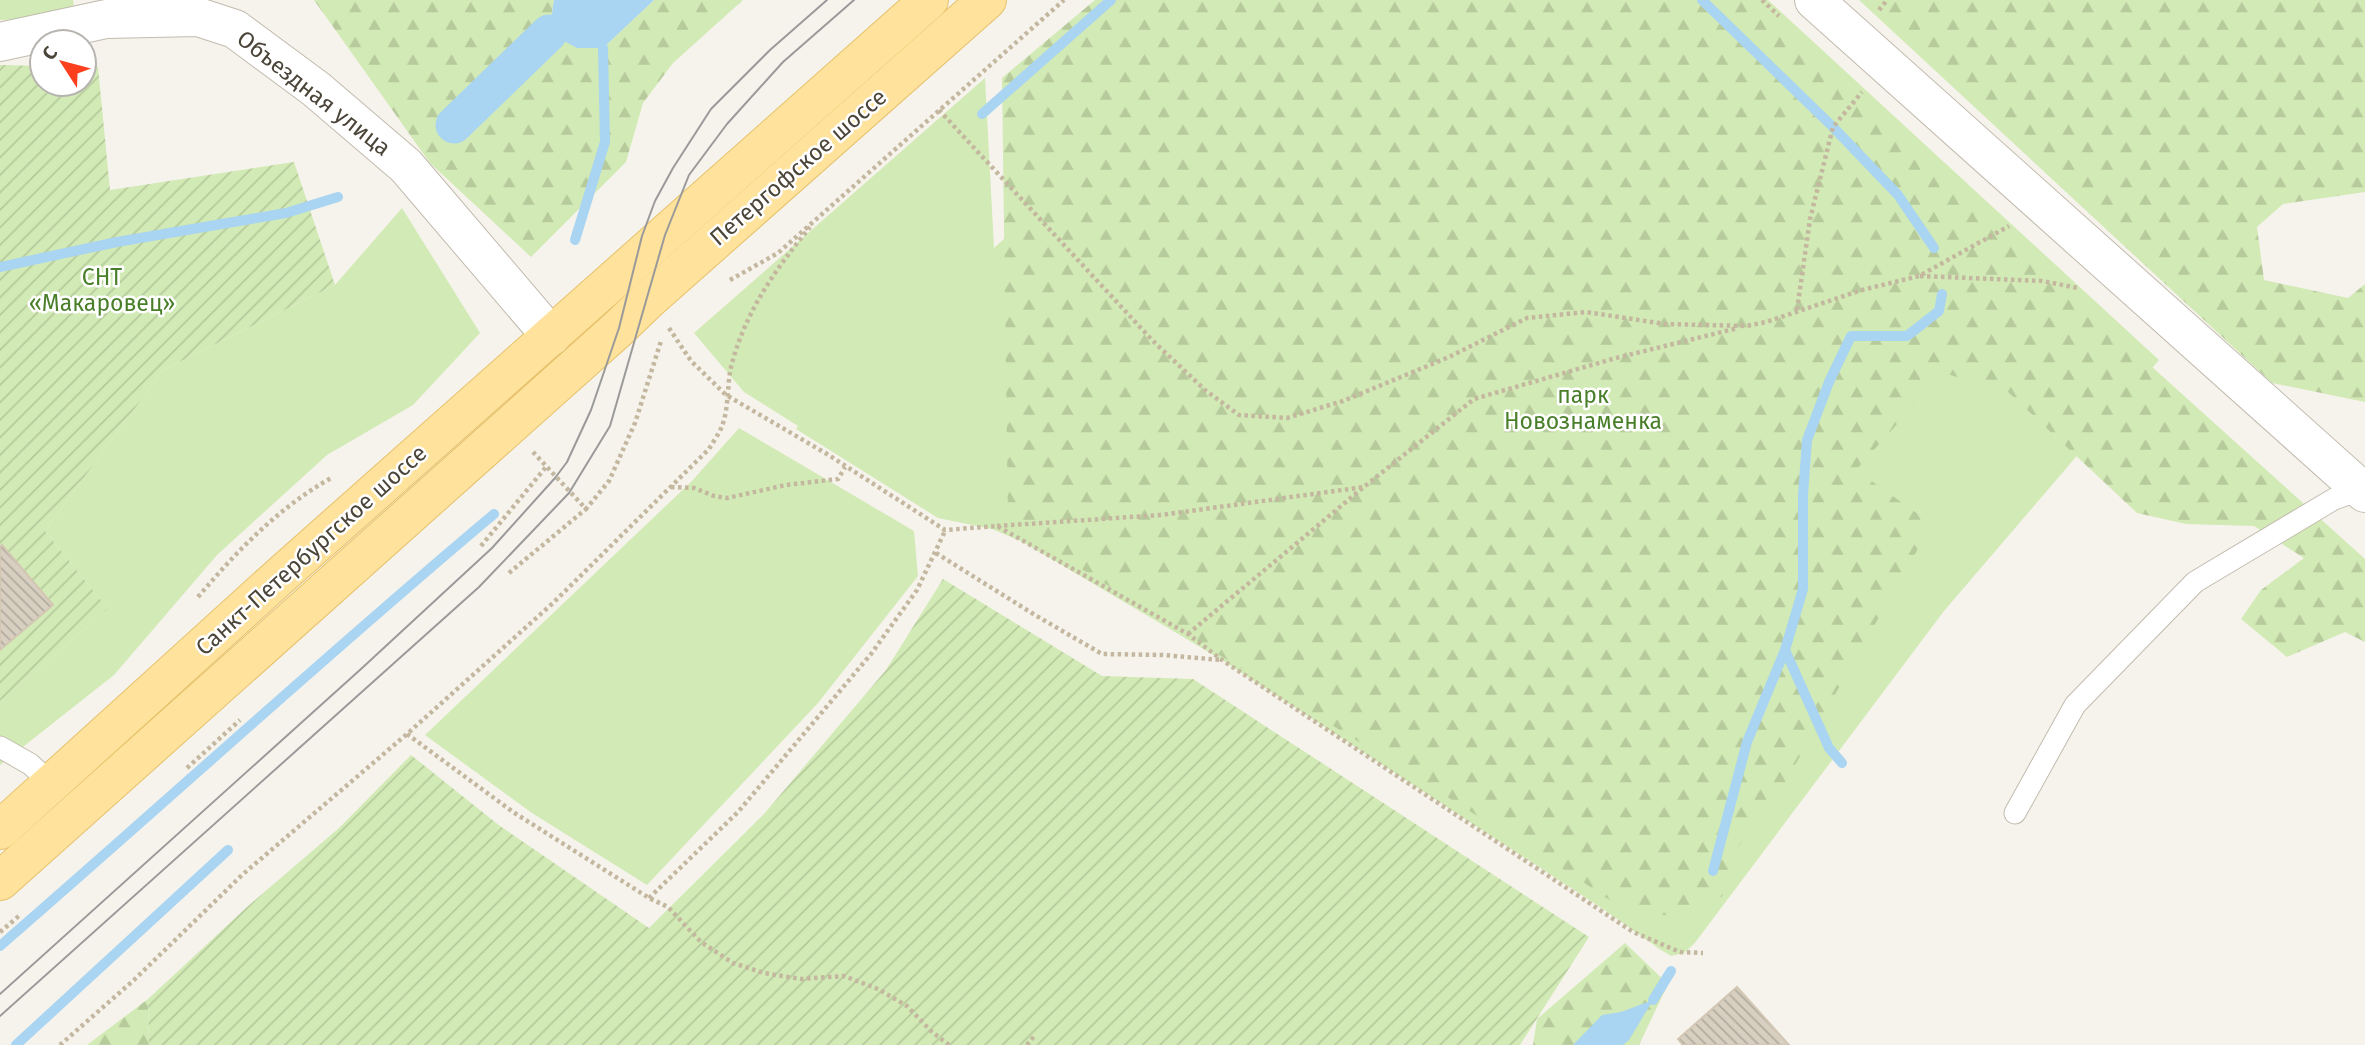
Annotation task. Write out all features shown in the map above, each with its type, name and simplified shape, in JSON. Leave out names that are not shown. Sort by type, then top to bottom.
[{"type":"main road","name":"Петергофское шоссе","points":[[623,272],[929,0]]},
{"type":"main road","name":"Петергофское шоссе","points":[[610,335],[987,0]]},
{"type":"main road","name":"Санкт-Петербургское шоссе","points":[[0,830],[623,272]]},
{"type":"main road","name":"Санкт-Петербургское шоссе","points":[[0,881],[610,335]]},
{"type":"street","points":[[1814,0],[2364,490]]},
{"type":"street","name":"Объездная улица","points":[[0,42],[106,19],[198,17],[234,29],[316,89],[405,166],[551,336]]},
{"type":"lane","points":[[2015,813],[2076,705],[2195,582],[2334,499],[2364,490]]},
{"type":"lane","points":[[0,747],[30,764],[51,783]]},
{"type":"path","points":[[723,284],[778,253],[1063,0]]},
{"type":"path","points":[[939,110],[1152,340],[1205,390],[1239,415],[1287,418],[1343,401],[1449,357],[1527,318],[1586,312],[1665,324],[1746,326]]},
{"type":"path","points":[[1797,310],[1810,219],[1833,127],[1838,121]]},
{"type":"path","points":[[61,1045],[134,980],[242,875],[407,734],[553,603],[709,449],[723,424],[731,367],[745,325],[762,291],[780,264],[820,216]]},
{"type":"path","points":[[1188,634],[1474,398],[1616,358],[1766,322],[1862,290],[1919,276],[2011,225]]},
{"type":"path","points":[[1919,276],[2042,281],[2081,289]]},
{"type":"path","points":[[509,573],[586,509],[610,481],[635,423],[666,323]]},
{"type":"path","points":[[691,361],[726,395],[945,530],[1161,515],[1365,486]]},
{"type":"path","points":[[481,546],[546,467]]},
{"type":"path","points":[[671,487],[694,488],[727,498],[786,485],[838,479],[845,467]]},
{"type":"path","points":[[551,473],[586,509]]},
{"type":"path","points":[[997,526],[1188,634],[1222,660],[1633,932],[1681,952],[1703,953]]},
{"type":"path","points":[[649,898],[738,812],[866,660],[916,590],[945,530]]},
{"type":"path","points":[[936,553],[1102,654],[1222,660]]},
{"type":"path","points":[[407,734],[513,812],[649,898],[668,907],[701,942],[733,963],[764,973],[801,979],[844,976],[907,1006],[949,1045]]},
{"type":"path","points":[[1027,1045],[1035,1035]]},
{"type":"green space","points":[[0,0],[73,0],[75,17],[0,20]]},
{"type":"green space","points":[[314,0],[554,0],[549,33],[603,48],[654,0],[743,0],[673,63],[643,103],[626,162],[531,257],[430,163]]},
{"type":"green space","name":"парк Новознаменка","points":[[1095,0],[1745,0],[2365,559],[2365,642],[2345,632],[2287,657],[2241,619],[2261,590],[2304,558],[2254,526],[2186,524],[2137,513],[2007,391],[1943,373],[1856,470],[1932,524],[1783,786],[1732,855],[1723,896],[1682,915],[1632,915],[1008,523],[1002,78]]},
{"type":"green space","name":"парк Новознаменка","points":[[1268,0],[1768,0],[2159,360],[1944,611],[1694,944],[1684,953],[1671,956],[1661,950],[1603,909],[1222,660],[1023,542],[992,529],[938,518],[796,429],[798,426],[744,392],[694,333],[985,78],[994,248]]},
{"type":"green space","points":[[1859,0],[2365,0],[2365,192],[2283,204],[2257,227],[2264,280],[2348,298],[2365,284],[2365,402],[2272,383]]},
{"type":"green space","name":"СНТ «Макаровец»","points":[[0,65],[28,66],[28,98],[98,98],[98,67],[110,190],[294,162],[335,285],[163,370],[45,531],[108,609],[0,701]]},
{"type":"green space","points":[[402,208],[480,333],[413,405],[327,455],[217,555],[114,675],[0,765],[0,701],[108,609],[45,531],[163,370],[335,285]]},
{"type":"green space","points":[[739,428],[914,531],[918,576],[818,703],[647,885],[532,813],[425,735],[692,481]]},
{"type":"green space","points":[[943,579],[1102,676],[1193,679],[1589,937],[1520,1045],[149,1045],[148,999],[247,907],[339,828],[411,755],[500,826],[649,928],[764,814],[886,670]]},
{"type":"green space","points":[[1625,943],[1668,984],[1639,1045],[1533,1045],[1537,1019]]},
{"type":"green space","points":[[148,999],[149,1045],[87,1045]]},
{"type":"water","points":[[554,0],[654,0],[603,48],[577,48],[549,33]]},
{"type":"water","points":[[1653,1000],[1629,1040],[1623,1045],[1573,1045],[1602,1015],[1621,1012]]},
{"type":"building","points":[[2,545],[53,605],[0,650],[0,547]]},
{"type":"building","points":[[1737,987],[1789,1045],[1683,1045],[1678,1039]]},
{"type":"waterway","points":[[982,114],[1111,0]]},
{"type":"waterway","points":[[1702,0],[1833,127],[1898,195],[1934,248]]},
{"type":"waterway","points":[[454,125],[549,33]]},
{"type":"waterway","points":[[575,240],[605,142],[603,48]]},
{"type":"waterway","points":[[0,267],[117,242],[286,213],[338,197]]},
{"type":"waterway","points":[[1842,763],[1829,748],[1785,650],[1803,589],[1803,495],[1807,440],[1829,382],[1851,336],[1907,336],[1939,311],[1942,294]]},
{"type":"waterway","points":[[0,946],[494,514]]},
{"type":"waterway","points":[[1713,871],[1747,742],[1785,650]]},
{"type":"waterway","points":[[16,1045],[228,850]]},
{"type":"waterway","points":[[1653,1000],[1671,971]]},
{"type":"tram line","points":[[0,994],[492,548],[555,478],[567,462],[591,410],[619,328],[642,236],[655,201],[673,168],[711,109],[770,50],[827,0]]},
{"type":"tram line","points":[[0,1016],[479,587],[569,493],[610,426],[665,235],[689,175],[727,124],[783,62],[854,0]]}]
